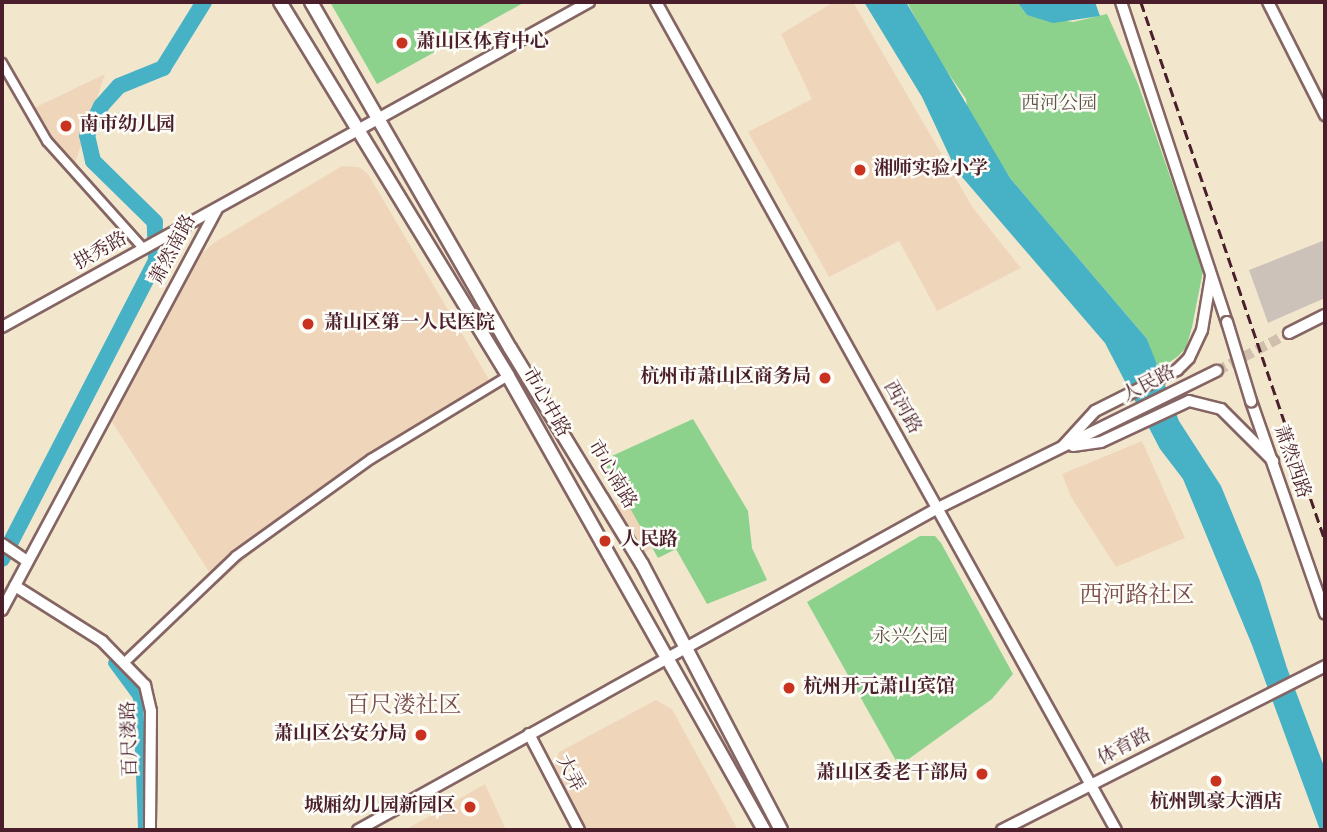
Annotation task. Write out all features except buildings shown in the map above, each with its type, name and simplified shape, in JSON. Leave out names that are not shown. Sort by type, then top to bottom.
[{"type":"main road","name":"市心中路","points":[[280,2],[354,130],[508,376],[764,830]]},
{"type":"main road","name":"市心南路","points":[[312,2],[510,348],[642,564],[684,651],[781,830]]},
{"type":"main road","name":"萧然南路","points":[[2,610],[217,209],[354,130],[589,2]]},
{"type":"main road","name":"西河路","points":[[656,2],[1116,830]]},
{"type":"main road","points":[[1268,2],[1325,115]]},
{"type":"main road","name":"萧然西路","points":[[1121,3],[1212,273],[1251,401],[1325,614]]},
{"type":"main road","name":"拱秀路","points":[[2,327],[217,209]]},
{"type":"main road","points":[[1063,447],[1081,421],[1112,401],[1164,376],[1189,358],[1198,344],[1212,273]]},
{"type":"main road","points":[[1289,333],[1325,315]]},
{"type":"main road","name":"人民路","points":[[358,830],[936,509],[1217,371]]},
{"type":"main road","points":[[1063,447],[1101,442],[1189,401],[1220,409],[1273,461]]},
{"type":"main road","points":[[2,544],[27,561]]},
{"type":"main road","name":"百尺溇路","points":[[15,586],[102,641],[145,685],[151,711],[150,830]]},
{"type":"main road","name":"体育路","points":[[1002,830],[1300,676],[1325,666]]},
{"type":"main road","name":"大弄","points":[[529,734],[579,830]]},
{"type":"street","points":[[2,63],[47,141],[144,249]]},
{"type":"street","points":[[125,662],[236,556],[372,459],[508,376]]},
{"type":"shaded area","name":"湘师实验小学","points":[[834,2],[853,2],[973,208],[1021,268],[937,311],[899,241],[829,277],[748,132],[812,99],[781,34]]},
{"type":"shaded area","name":"南市幼儿园","points":[[105,74],[74,166],[53,143],[34,108]]},
{"type":"shaded area","name":"萧山区第一人民医院","points":[[342,166],[359,167],[368,174],[494,388],[318,495],[217,584],[110,419],[194,260],[215,242]]},
{"type":"shaded area","points":[[1325,240],[1325,298],[1268,323],[1249,270]]},
{"type":"shaded area","points":[[1142,441],[1185,538],[1116,567],[1071,497],[1062,474]]},
{"type":"shaded area","points":[[632,495],[660,543],[637,556],[609,508]]},
{"type":"shaded area","points":[[656,700],[672,709],[738,830],[586,830],[554,766],[559,752]]},
{"type":"shaded area","name":"城厢幼儿园新园区","points":[[485,784],[506,830],[405,830]]},
{"type":"green space","name":"萧山区体育中心","points":[[330,2],[525,2],[377,84]]},
{"type":"green space","name":"西河公园","points":[[907,2],[1017,2],[1027,15],[1073,22],[1107,14],[1138,84],[1203,271],[1186,348],[1177,357],[1158,370],[1147,339],[1010,178],[968,114],[966,99],[935,54]]},
{"type":"green space","points":[[693,419],[748,511],[752,548],[767,580],[707,604],[676,549],[658,558],[603,460]]},
{"type":"green space","name":"永兴公园","points":[[920,536],[935,536],[941,543],[1013,674],[992,699],[899,766],[807,602]]},
{"type":"water","points":[[864,2],[906,2],[1010,178],[1147,339],[1179,421],[1221,486],[1260,581],[1287,668],[1325,769],[1325,830],[1320,830],[1252,645],[1183,479],[1160,449],[1105,343],[956,170],[922,97]]},
{"type":"water","points":[[1017,2],[1095,2],[1100,16],[1053,23],[1027,15]]},
{"type":"waterway","points":[[2,559],[156,260],[155,222],[93,161],[87,135],[101,106],[119,86],[163,68],[204,2]]},
{"type":"waterway","points":[[113,663],[138,697],[143,830]]},
{"type":"tunnel","points":[[1217,371],[1289,333]]},
{"type":"railway","points":[[1141,2],[1325,540]]},
{"type":"place","name":"萧山区体育中心","points":[[402,43]]},
{"type":"place","name":"南市幼儿园","points":[[66,126]]},
{"type":"place","name":"湘师实验小学","points":[[860,170]]},
{"type":"place","name":"萧山区第一人民医院","points":[[308,324]]},
{"type":"place","name":"杭州市萧山区商务局","points":[[825,378]]},
{"type":"place","name":"人民路","points":[[605,541]]},
{"type":"place","name":"杭州开元萧山宾馆","points":[[789,688]]},
{"type":"place","name":"萧山区公安分局","points":[[421,735]]},
{"type":"place","name":"萧山区委老干部局","points":[[982,774]]},
{"type":"place","name":"杭州凯豪大酒店","points":[[1216,781]]},
{"type":"place","name":"城厢幼儿园新园区","points":[[470,807]]},
{"type":"district","name":"西河路社区","points":[[1137,596]]},
{"type":"district","name":"百尺溇社区","points":[[404,706]]}]
